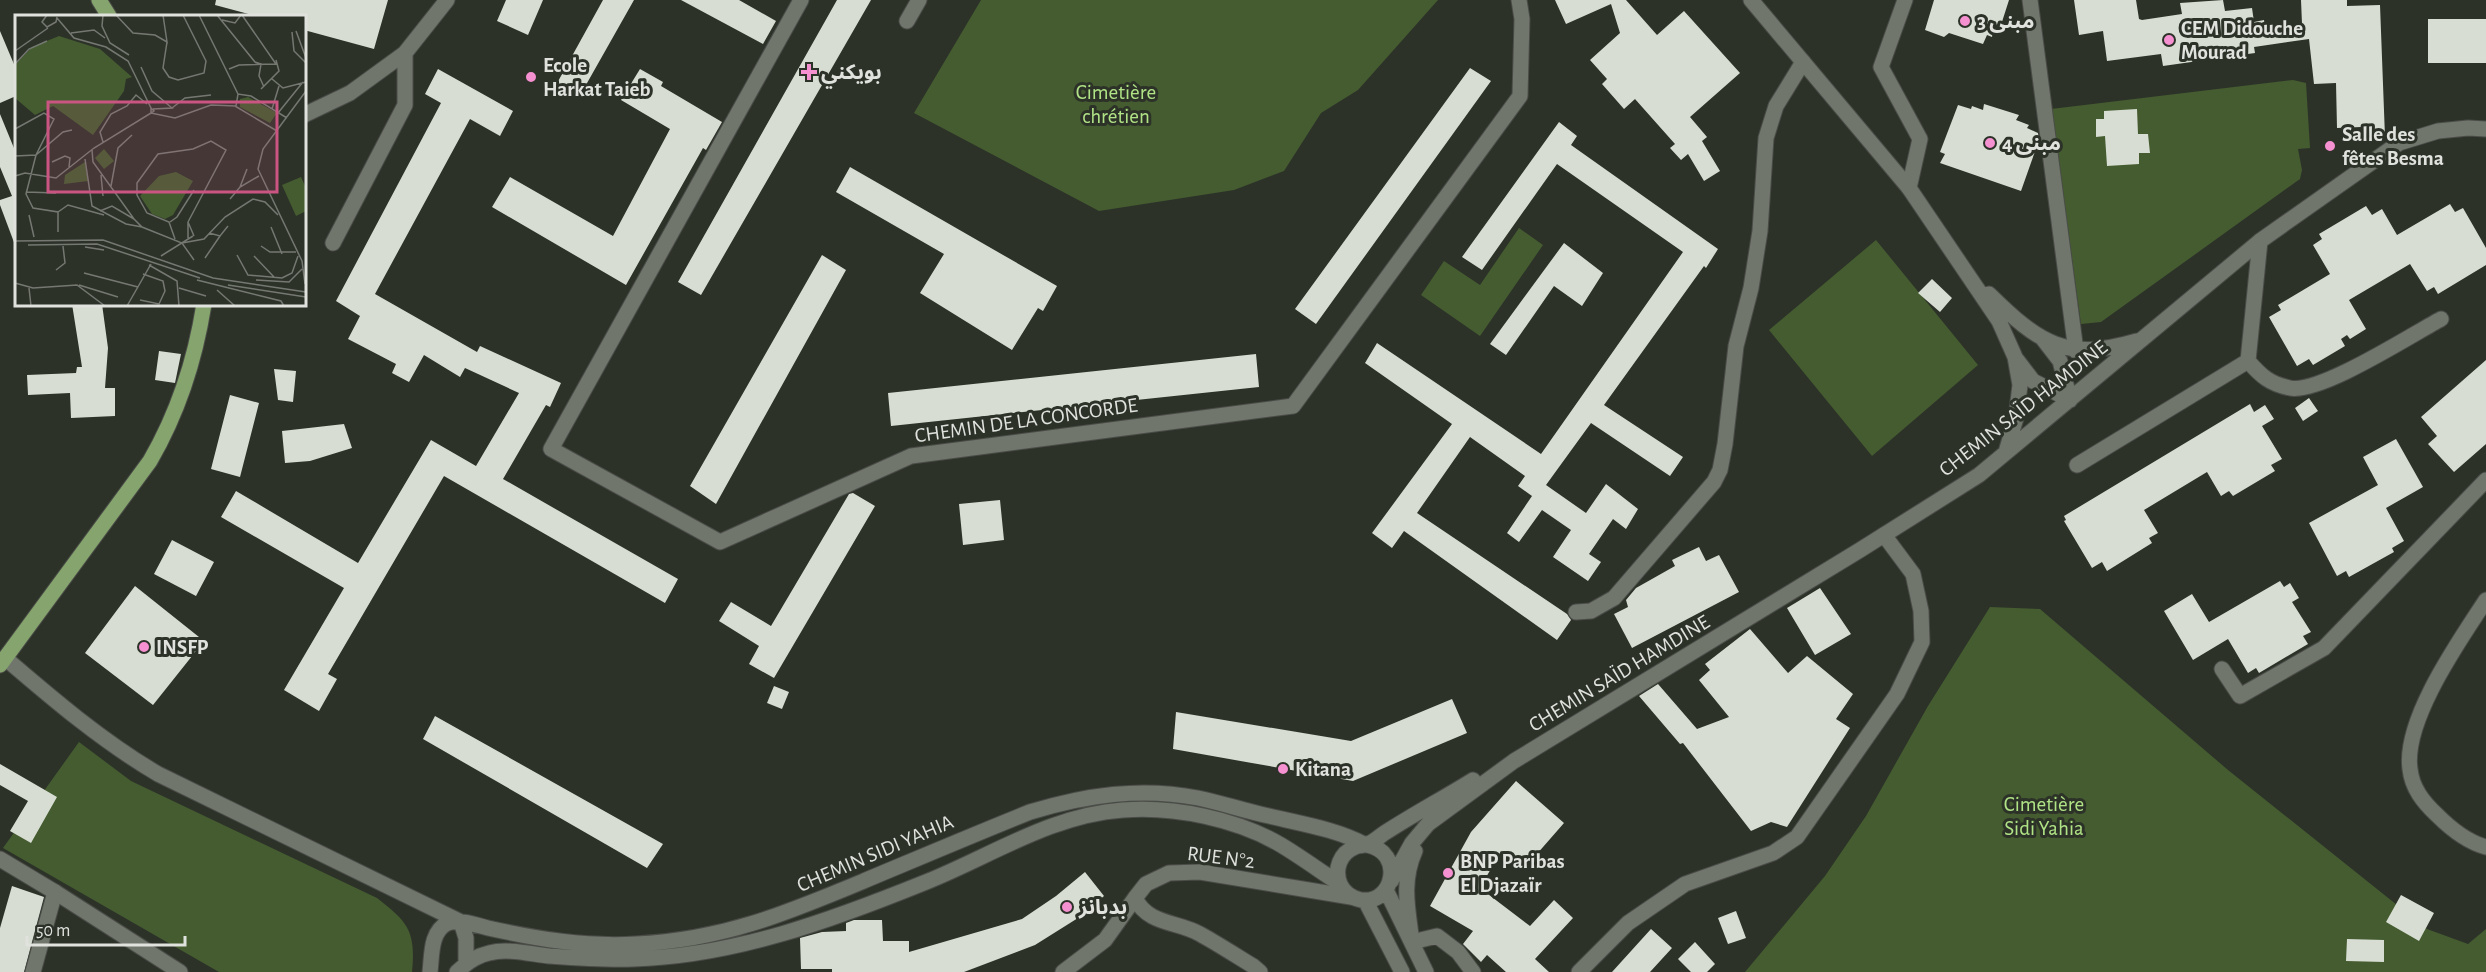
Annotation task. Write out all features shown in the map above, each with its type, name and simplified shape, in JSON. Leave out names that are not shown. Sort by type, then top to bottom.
[{"type":"main road","points":[[99,0],[108,15]]},
{"type":"main road","points":[[2,662],[150,461],[169,428],[187,382],[204,306]]},
{"type":"street","points":[[306,114],[350,93],[405,53],[447,0]]},
{"type":"street","name":"CHEMIN DE LA CONCORDE","points":[[801,0],[551,449],[720,542],[911,456],[1293,405],[1520,96],[1522,19],[1519,0]]},
{"type":"street","points":[[907,21],[919,0]]},
{"type":"street","points":[[1751,0],[1909,188],[1999,321],[2015,357],[2033,381],[2070,400]]},
{"type":"street","points":[[1905,0],[1881,67],[1920,139],[1909,188]]},
{"type":"street","points":[[2030,0],[2076,351]]},
{"type":"street","points":[[333,243],[405,105],[405,53]]},
{"type":"street","points":[[1576,612],[1591,611],[1614,598],[1714,482],[1720,470],[1736,346],[1751,288],[1760,231],[1766,138],[1776,106],[1803,62]]},
{"type":"street","name":"CHEMIN SAÏD HAMDINE","points":[[1514,761],[1979,475],[2260,241],[2399,143],[2438,131],[2486,129]]},
{"type":"street","points":[[2260,241],[2248,362],[2264,379],[2292,389],[2326,382],[2441,318]]},
{"type":"street","points":[[1967,273],[2019,323],[2043,339],[2076,351],[2107,349],[2143,339]]},
{"type":"street","points":[[2043,339],[2060,361],[2070,400]]},
{"type":"street","points":[[2006,452],[2019,400],[2020,385],[2015,357]]},
{"type":"street","points":[[2077,465],[2248,362]]},
{"type":"street","points":[[2222,669],[2240,696],[2324,648],[2486,480]]},
{"type":"street","points":[[1579,972],[1628,923],[1684,884],[1773,853],[1797,837],[1844,770],[1897,694],[1922,642],[1921,611],[1912,574],[1884,535]]},
{"type":"street","points":[[2486,600],[2431,691],[2416,723],[2409,768],[2415,788],[2438,817],[2458,834],[2476,845],[2486,847]]},
{"type":"street","name":"CHEMIN SIDI YAHIA","points":[[2,662],[119,751],[158,774],[461,922],[538,940],[573,944],[661,943],[722,934],[780,916],[1030,812],[1072,799],[1103,794],[1167,793],[1199,798],[1337,832],[1367,845]]},
{"type":"street","points":[[1358,898],[1375,898],[1388,885],[1412,843],[1428,824],[1514,761]]},
{"type":"street","points":[[1367,845],[1494,767],[1514,761]]},
{"type":"street","name":"CHEMIN SIDI YAHIA","points":[[461,968],[484,955],[504,951],[566,957],[630,959],[662,958],[726,949],[788,932],[927,882],[1041,829],[1086,816],[1123,810],[1165,811],[1242,827],[1280,844],[1340,884]]},
{"type":"street","points":[[1412,942],[1405,891],[1411,861],[1428,824]]},
{"type":"street","points":[[1401,972],[1358,898],[1340,884],[1337,873],[1343,855],[1358,846],[1367,845],[1382,850],[1388,858],[1392,872],[1388,885],[1426,972]]},
{"type":"street","points":[[0,859],[56,892],[180,972]]},
{"type":"street","name":"RUE N°2","points":[[1063,972],[1105,940],[1146,884],[1169,873],[1200,872],[1358,898]]},
{"type":"street","points":[[33,972],[56,892]]},
{"type":"street","points":[[1135,898],[1139,906],[1153,918],[1197,932],[1260,972]]},
{"type":"street","points":[[430,972],[434,940],[437,932],[448,923],[461,922],[466,938],[461,968]]},
{"type":"street","points":[[1412,942],[1437,936],[1458,951],[1473,972]]},
{"type":"green space","name":"Cimetière chrétien","points":[[981,0],[1438,0],[1358,90],[1321,113],[1284,171],[1234,190],[1099,211],[914,113]]},
{"type":"green space","points":[[2293,80],[2306,83],[2310,148],[2298,149],[2302,170],[2300,179],[2101,322],[2081,324],[2051,109]]},
{"type":"green space","points":[[1519,228],[1543,245],[1480,336],[1421,295],[1444,261],[1480,285]]},
{"type":"green space","points":[[1876,240],[1978,365],[1872,456],[1769,330]]},
{"type":"green space","name":"Cimetière Sidi Yahia","points":[[1990,607],[2040,609],[2228,770],[2427,929],[2468,944],[2486,929],[2486,972],[1745,972],[1825,876],[1866,816],[1928,706]]},
{"type":"green space","points":[[79,742],[131,781],[377,898],[403,921],[408,929],[413,947],[412,972],[219,972],[3,848]]},
{"type":"building","points":[[216,0],[388,0],[374,49],[306,31],[306,15],[252,15],[215,5]]},
{"type":"building","points":[[506,0],[543,0],[528,35],[497,21]]},
{"type":"building","points":[[603,0],[634,0],[578,99],[556,85]]},
{"type":"building","points":[[681,0],[739,0],[776,21],[763,44]]},
{"type":"building","points":[[837,0],[871,0],[701,295],[678,282]]},
{"type":"building","points":[[1555,0],[1626,0],[1657,35],[1684,11],[1740,73],[1690,117],[1707,137],[1702,141],[1720,171],[1704,181],[1688,154],[1681,160],[1670,148],[1675,144],[1635,99],[1624,109],[1602,84],[1607,79],[1590,60],[1620,33],[1611,4],[1566,24]]},
{"type":"building","name":"مبنى 3","points":[[1934,0],[2009,0],[2001,25],[1994,24],[1992,37],[1987,35],[1983,44],[1949,33],[1944,37],[1925,30]]},
{"type":"building","points":[[2074,0],[2136,0],[2139,19],[2142,20],[2182,14],[2180,3],[2223,0],[2225,11],[2252,8],[2254,22],[2264,20],[2265,28],[2302,24],[2301,0],[2347,0],[2347,6],[2380,5],[2385,137],[2362,138],[2361,127],[2337,128],[2336,83],[2314,84],[2309,39],[2254,47],[2255,53],[2163,66],[2161,54],[2107,61],[2103,31],[2079,35]]},
{"type":"building","points":[[2428,19],[2486,19],[2486,63],[2428,63]]},
{"type":"building","points":[[0,31],[15,67],[15,96],[0,103]]},
{"type":"building","points":[[1470,68],[1491,81],[1316,324],[1295,309]]},
{"type":"building","points":[[438,69],[513,111],[500,136],[470,119],[375,294],[477,352],[480,346],[561,383],[550,407],[546,405],[503,479],[678,579],[665,603],[444,476],[328,674],[337,679],[319,711],[284,690],[344,588],[221,517],[236,491],[358,563],[431,440],[476,466],[519,393],[465,368],[460,377],[424,355],[409,382],[392,373],[396,364],[348,339],[360,316],[336,301],[441,103],[425,94]]},
{"type":"building","points":[[640,69],[663,82],[661,86],[722,122],[706,150],[703,148],[626,285],[492,207],[510,177],[613,236],[670,129],[621,100]]},
{"type":"building","name":"مبنى 4","points":[[1984,104],[2019,115],[2016,120],[2029,125],[2027,128],[2038,133],[2039,140],[2021,191],[1940,163],[1945,154],[1940,152],[1958,105],[1983,110]]},
{"type":"building","points":[[2137,109],[2138,134],[2148,134],[2150,153],[2139,153],[2139,164],[2107,166],[2105,136],[2096,137],[2096,119],[2104,119],[2104,111]]},
{"type":"building","points":[[0,114],[15,151],[15,245],[0,205],[0,200],[12,196],[0,167]]},
{"type":"building","points":[[1559,122],[1577,136],[1571,145],[1718,249],[1604,405],[1683,457],[1670,476],[1591,423],[1546,485],[1586,513],[1606,484],[1638,509],[1626,529],[1613,519],[1589,554],[1601,562],[1588,581],[1553,557],[1571,530],[1542,510],[1519,542],[1507,533],[1532,496],[1518,486],[1525,476],[1470,437],[1417,513],[1567,614],[1571,620],[1557,640],[1404,531],[1392,548],[1372,533],[1452,424],[1365,363],[1377,343],[1541,454],[1683,252],[1557,164],[1482,270],[1462,257]]},
{"type":"building","points":[[850,167],[1057,286],[1043,311],[1038,308],[1012,350],[920,293],[944,254],[836,192]]},
{"type":"building","points":[[2450,204],[2455,212],[2463,208],[2486,248],[2486,265],[2438,294],[2434,287],[2427,291],[2410,264],[2349,300],[2366,329],[2350,339],[2347,335],[2341,339],[2345,346],[2313,365],[2309,359],[2297,366],[2269,317],[2281,310],[2278,305],[2330,274],[2313,245],[2322,239],[2319,234],[2366,206],[2372,215],[2382,209],[2397,235]]},
{"type":"building","points":[[1564,243],[1603,273],[1582,306],[1554,286],[1506,355],[1490,344]]},
{"type":"building","points":[[822,255],[846,270],[716,504],[690,486]]},
{"type":"building","points":[[1932,279],[1952,298],[1940,312],[1918,293]]},
{"type":"building","points":[[72,306],[102,306],[108,348],[105,388],[115,388],[115,416],[71,418],[70,393],[28,395],[27,375],[76,373],[77,367],[82,367]]},
{"type":"building","points":[[159,351],[181,354],[175,383],[155,380]]},
{"type":"building","points":[[1256,354],[1259,387],[891,426],[888,393]]},
{"type":"building","points":[[2486,360],[2486,444],[2454,472],[2428,444],[2437,436],[2421,417]]},
{"type":"building","points":[[274,369],[296,371],[293,402],[278,400]]},
{"type":"building","points":[[230,395],[259,403],[240,477],[211,469]]},
{"type":"building","points":[[2309,398],[2318,411],[2303,421],[2295,408]]},
{"type":"building","points":[[2250,404],[2254,412],[2265,405],[2274,419],[2262,426],[2282,459],[2271,465],[2275,471],[2233,496],[2229,491],[2221,496],[2207,472],[2144,510],[2158,533],[2149,538],[2152,543],[2107,571],[2102,562],[2092,568],[2064,521],[2066,520],[2064,516]]},
{"type":"building","points":[[344,424],[352,448],[310,461],[285,463],[282,431]]},
{"type":"building","points":[[2396,439],[2423,487],[2386,508],[2404,541],[2392,548],[2394,552],[2349,577],[2346,571],[2337,576],[2309,523],[2378,485],[2363,457]]},
{"type":"building","points":[[853,493],[875,506],[774,678],[749,664],[759,646],[719,621],[731,602],[771,626],[849,494]]},
{"type":"building","points":[[1000,500],[1004,540],[963,545],[959,504]]},
{"type":"building","points":[[172,540],[214,562],[196,596],[154,574]]},
{"type":"building","points":[[1699,547],[1706,561],[1719,555],[1739,592],[1632,648],[1614,614],[1628,607],[1626,600],[1636,588],[1675,566],[1672,560]]},
{"type":"building","points":[[2280,581],[2284,587],[2290,583],[2299,598],[2292,602],[2311,632],[2303,636],[2308,644],[2259,673],[2256,668],[2248,673],[2228,639],[2193,660],[2164,611],[2192,594],[2209,622]]},
{"type":"building","name":"INSFP","points":[[135,586],[204,641],[153,705],[85,653]]},
{"type":"building","points":[[1820,588],[1851,634],[1815,655],[1787,608]]},
{"type":"building","points":[[1750,629],[1788,673],[1807,656],[1853,694],[1836,719],[1850,728],[1787,827],[1771,822],[1751,831],[1683,743],[1680,744],[1639,696],[1658,684],[1697,729],[1729,717],[1699,680],[1710,670],[1705,664]]},
{"type":"building","points":[[774,686],[789,692],[782,709],[767,703]]},
{"type":"building","points":[[1452,699],[1467,733],[1353,781],[1173,749],[1176,712],[1351,741]]},
{"type":"building","points":[[435,716],[663,844],[647,868],[423,739]]},
{"type":"building","points":[[0,764],[57,797],[31,843],[10,831],[28,801],[0,785]]},
{"type":"building","points":[[1516,781],[1564,823],[1523,870],[1501,851],[1480,888],[1530,926],[1554,900],[1573,918],[1535,959],[1549,972],[1506,972],[1487,955],[1481,962],[1463,944],[1473,931],[1430,906],[1471,832]]},
{"type":"building","points":[[1085,872],[1104,896],[1078,918],[1035,945],[964,972],[832,972],[832,969],[801,969],[800,938],[822,932],[846,931],[846,923],[854,920],[882,920],[883,941],[909,941],[909,952],[1022,919],[1056,896]]},
{"type":"building","points":[[12,886],[44,897],[24,972],[0,972],[0,928]]},
{"type":"building","points":[[2401,895],[2434,913],[2419,941],[2386,922]]},
{"type":"building","points":[[1736,911],[1746,938],[1728,944],[1718,918]]},
{"type":"building","points":[[1651,929],[1672,948],[1650,972],[1612,972]]},
{"type":"building","points":[[2347,939],[2384,940],[2384,962],[2346,961]]},
{"type":"building","points":[[1695,942],[1715,964],[1707,972],[1691,972],[1678,959]]},
{"type":"place","name":"مبنى 3","points":[[1965,21]]},
{"type":"place","name":"CEM Didouche Mourad","points":[[2169,40]]},
{"type":"place","name":"بويكني","points":[[809,72]]},
{"type":"place","name":"Ecole Harkat Taieb","points":[[531,77]]},
{"type":"place","name":"مبنى 4","points":[[1990,143]]},
{"type":"place","name":"Salle des fêtes Besma","points":[[2330,146]]},
{"type":"place","name":"INSFP","points":[[144,647]]},
{"type":"place","name":"Kitana","points":[[1283,769]]},
{"type":"place","name":"BNP Paribas El Djazaïr","points":[[1448,873]]},
{"type":"place","name":"بدبانز","points":[[1067,907]]}]
